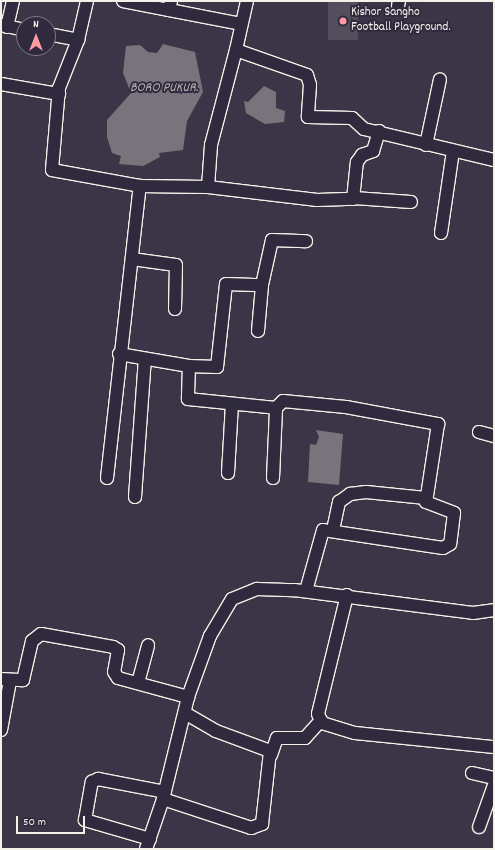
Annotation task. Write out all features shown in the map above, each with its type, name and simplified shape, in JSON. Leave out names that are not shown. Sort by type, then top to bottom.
[{"type":"street","points":[[13,1],[4,26],[16,28]]},
{"type":"street","points":[[87,1],[78,40],[59,94],[52,170],[140,186],[208,188],[317,200],[354,198],[411,202]]},
{"type":"street","points":[[123,1],[170,5],[241,24]]},
{"type":"street","points":[[208,188],[211,145],[236,50],[247,1]]},
{"type":"street","points":[[56,36],[78,40]]},
{"type":"street","points":[[236,50],[307,75],[310,85],[308,116],[352,118],[364,129],[379,131],[426,145],[494,160]]},
{"type":"street","points":[[426,145],[440,78]]},
{"type":"street","points":[[1,84],[59,94]]},
{"type":"street","points":[[354,198],[357,162],[362,154],[373,150],[379,131]]},
{"type":"street","points":[[441,232],[453,151]]},
{"type":"street","points":[[107,478],[119,354],[140,186]]},
{"type":"street","points":[[258,331],[262,285],[272,240],[306,241]]},
{"type":"street","points":[[132,259],[176,265],[175,310]]},
{"type":"street","points":[[119,354],[189,366],[217,367],[226,284],[262,285]]},
{"type":"street","points":[[136,497],[145,358]]},
{"type":"street","points":[[189,366],[188,399],[276,408]]},
{"type":"street","points":[[273,478],[276,408],[280,402],[434,420],[439,428],[426,498],[430,505],[454,513],[447,547],[401,543],[333,530],[323,530],[319,534],[306,591]]},
{"type":"street","points":[[228,473],[232,404]]},
{"type":"street","points":[[479,432],[494,436]]},
{"type":"street","points":[[333,530],[339,502],[350,494],[366,492],[426,498]]},
{"type":"street","points":[[321,720],[305,738],[277,738],[271,755],[262,824],[257,828],[164,795],[98,779],[92,782],[85,820],[149,846],[164,795],[188,697],[210,636],[232,599],[257,589],[306,591],[347,595],[473,613],[494,610]]},
{"type":"street","points":[[347,595],[318,714],[321,720],[331,727],[354,733],[494,747]]},
{"type":"street","points":[[1,730],[6,680],[23,680],[32,641],[41,634],[116,649],[114,675],[188,697]]},
{"type":"street","points":[[138,683],[148,646]]},
{"type":"street","points":[[185,713],[216,732],[265,748],[271,755]]},
{"type":"street","points":[[472,772],[494,778]]},
{"type":"street","points":[[479,827],[494,785]]},
{"type":"shaded area","name":"Kishor Sangho Football Playground.","points":[[328,1],[358,1],[358,40],[328,40]]},
{"type":"water","name":"BORO PUKUR.","points":[[163,44],[195,52],[203,92],[187,121],[183,150],[159,153],[160,157],[143,166],[119,164],[121,156],[112,153],[107,137],[107,120],[131,93],[123,73],[126,46],[140,45],[148,52],[157,53]]},
{"type":"water","points":[[264,86],[276,92],[276,108],[285,111],[284,122],[265,124],[246,113],[244,101],[248,102]]},
{"type":"water","points":[[316,430],[343,434],[339,485],[308,482],[310,444],[316,445],[319,437]]},
{"type":"place","name":"Kishor Sangho Football Playground.","points":[[343,21]]}]
